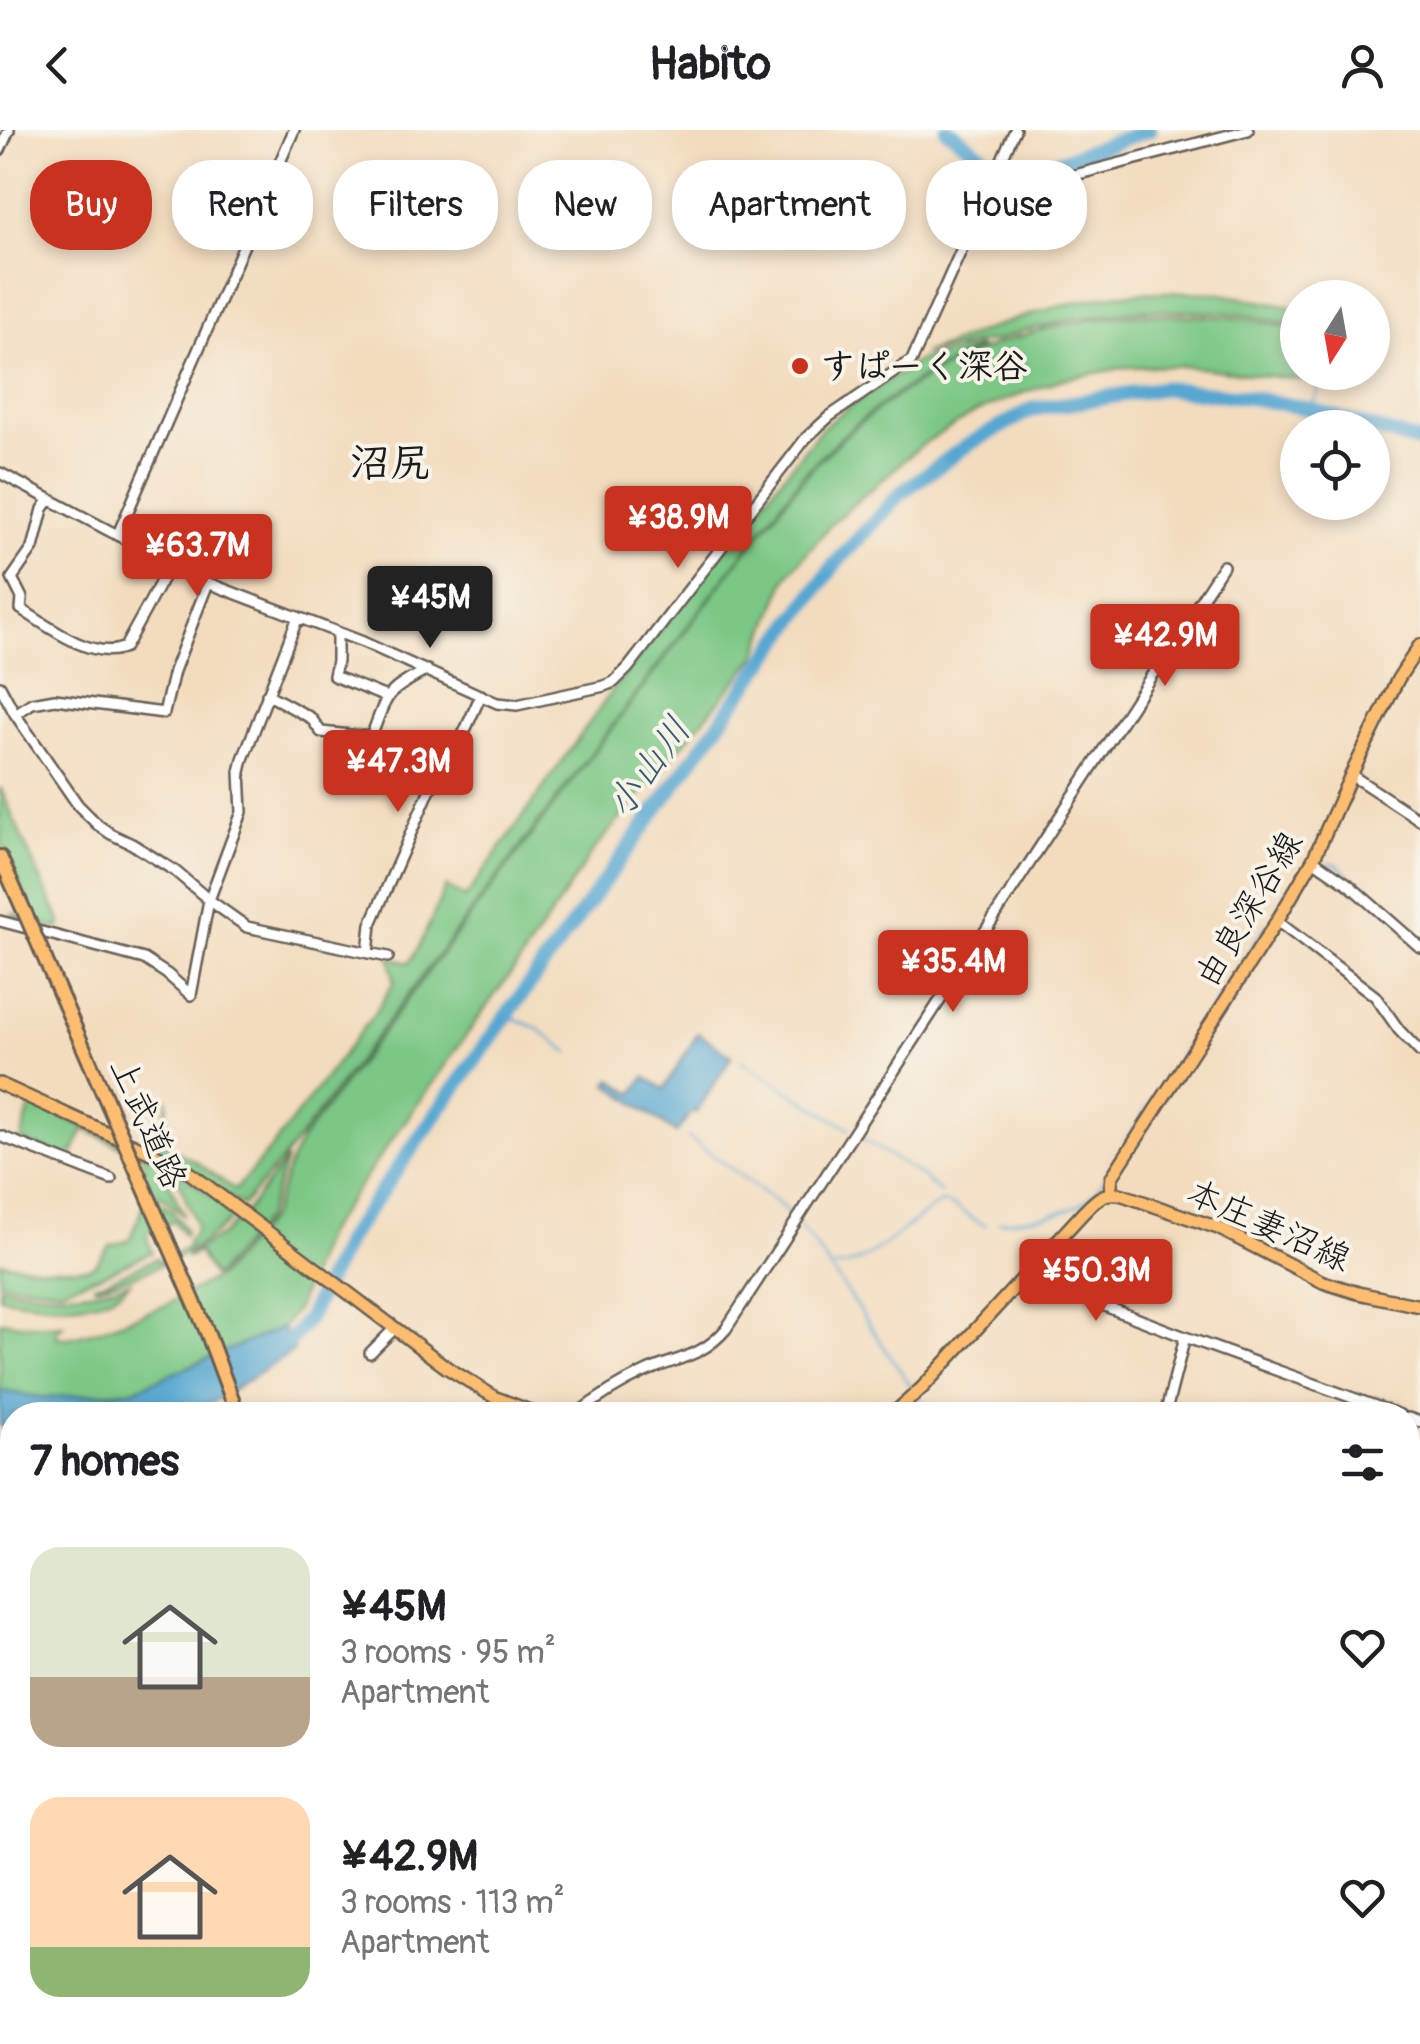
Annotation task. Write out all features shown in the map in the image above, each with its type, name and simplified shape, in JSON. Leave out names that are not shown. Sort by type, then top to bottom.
[{"type":"highway","name":"上武道路","points":[[0,857],[194,1301],[233,1402]]},
{"type":"main road","name":"由良深谷線","points":[[1110,1193],[1112,1177],[1313,860],[1398,679],[1420,645]]},
{"type":"main road","points":[[0,1084],[182,1167],[391,1326],[463,1378],[506,1402]]},
{"type":"main road","points":[[906,1402],[1082,1214],[1098,1198],[1110,1193]]},
{"type":"main road","name":"本庄妻沼線","points":[[1110,1193],[1123,1194],[1218,1228],[1323,1282],[1420,1306]]},
{"type":"street","points":[[0,150],[8,130]]},
{"type":"street","points":[[118,534],[294,130]]},
{"type":"street","points":[[1001,160],[1016,130]]},
{"type":"street","points":[[1087,172],[1248,130]]},
{"type":"street","points":[[0,473],[208,583],[337,632],[504,705],[604,686],[620,678],[806,438],[830,416],[912,360],[961,250]]},
{"type":"street","points":[[50,499],[43,509],[32,548],[12,578],[22,598],[22,609],[58,634],[90,648],[114,652],[125,647],[171,563]]},
{"type":"street","points":[[596,1402],[639,1375],[687,1358],[726,1329],[1222,566]]},
{"type":"street","points":[[16,714],[32,703],[54,698],[164,713],[174,671],[208,583]]},
{"type":"street","points":[[0,922],[133,955],[160,969],[190,995],[209,900],[242,812],[240,772],[252,730],[298,617]]},
{"type":"street","points":[[337,632],[334,676],[386,697]]},
{"type":"street","points":[[267,694],[311,718],[321,732],[371,737],[393,688],[427,670]]},
{"type":"street","points":[[0,686],[88,815],[111,834],[175,871],[247,927],[388,957]]},
{"type":"street","points":[[368,953],[371,924],[431,786],[444,777],[481,695]]},
{"type":"street","points":[[1352,774],[1420,820]]},
{"type":"street","points":[[1313,860],[1348,884],[1420,946]]},
{"type":"street","points":[[1276,921],[1375,996],[1420,1052]]},
{"type":"street","points":[[0,1136],[111,1180]]},
{"type":"street","points":[[1028,1274],[1185,1338],[1364,1402]]},
{"type":"street","points":[[370,1352],[391,1326]]},
{"type":"street","points":[[1168,1402],[1185,1338]]},
{"type":"green space","points":[[1216,293],[1280,305],[1280,322],[1230,313],[1143,310],[1073,319],[995,341],[923,354],[1055,307],[1109,296]]},
{"type":"green space","points":[[1143,314],[1230,317],[1280,325],[1280,377],[1183,366],[1127,367],[1063,379],[1020,394],[976,412],[923,444],[834,521],[787,576],[756,657],[593,851],[517,966],[325,1234],[297,1308],[283,1327],[131,1391],[46,1398],[0,1391],[0,1321],[63,1325],[57,1337],[69,1338],[164,1306],[219,1276],[270,1218],[302,1139],[746,551],[808,473],[841,440],[891,400],[977,352],[1007,340],[1090,320]]},
{"type":"green space","points":[[981,347],[884,402],[801,477],[290,1150],[242,1206],[158,1149],[168,1099],[164,1144],[235,1190],[377,1010],[394,982],[390,957],[409,963],[446,886],[465,898],[617,684],[821,429],[921,359]]},
{"type":"green space","points":[[0,787],[59,918],[59,929],[13,918],[11,915],[16,913],[19,918],[31,912],[0,839]]},
{"type":"green space","points":[[31,1103],[159,1159],[184,1216],[165,1199],[142,1189],[144,1158],[84,1129],[70,1160],[21,1140]]},
{"type":"green space","points":[[286,1159],[266,1218],[217,1274],[213,1276],[198,1252],[187,1258],[223,1234],[248,1209]]},
{"type":"green space","points":[[174,1169],[236,1213],[207,1239],[171,1260],[95,1286],[189,1246],[187,1242],[196,1225]]},
{"type":"green space","points":[[147,1197],[171,1210],[185,1229],[184,1235],[174,1221],[146,1235],[152,1252],[61,1289],[0,1283],[0,1262],[44,1268],[95,1265],[109,1246],[129,1240]]},
{"type":"green space","points":[[130,1282],[119,1292],[88,1303],[33,1303],[0,1297],[0,1287],[66,1293]]},
{"type":"water","points":[[698,1033],[732,1056],[696,1113],[693,1111],[676,1133],[608,1084],[612,1079],[633,1094],[645,1077],[664,1089]]},
{"type":"water","points":[[283,1327],[294,1351],[213,1402],[0,1402],[0,1391],[46,1398],[131,1391]]},
{"type":"waterway","points":[[947,130],[996,164],[1017,171],[1030,171],[1149,130]]},
{"type":"waterway","name":"小山川","points":[[274,1351],[288,1343],[308,1318],[348,1238],[835,564],[903,491],[969,444],[1033,409],[1163,388],[1246,397],[1313,410]]},
{"type":"waterway","points":[[1310,409],[1318,390]]},
{"type":"waterway","name":"小山川","points":[[1390,433],[1420,442]]},
{"type":"waterway","points":[[1328,863],[1336,864],[1420,938]]},
{"type":"waterway","points":[[1275,911],[1293,884]]},
{"type":"waterway","points":[[1202,1025],[1267,923]]},
{"type":"waterway","points":[[507,1015],[537,1028],[569,1052]]},
{"type":"waterway","points":[[1128,1138],[1194,1036]]},
{"type":"waterway","points":[[742,1061],[849,1129]]},
{"type":"waterway","points":[[688,1137],[795,1220]]},
{"type":"waterway","points":[[860,1137],[941,1193]]},
{"type":"waterway","points":[[999,1222],[1060,1212],[1083,1203],[1100,1185],[1122,1148]]},
{"type":"waterway","points":[[834,1267],[874,1252],[941,1203],[986,1225]]},
{"type":"waterway","points":[[800,1226],[912,1388]]},
{"type":"place","name":"すぱーく深谷","points":[[800,366]]},
{"type":"district","name":"沼尻","points":[[390,462]]}]
